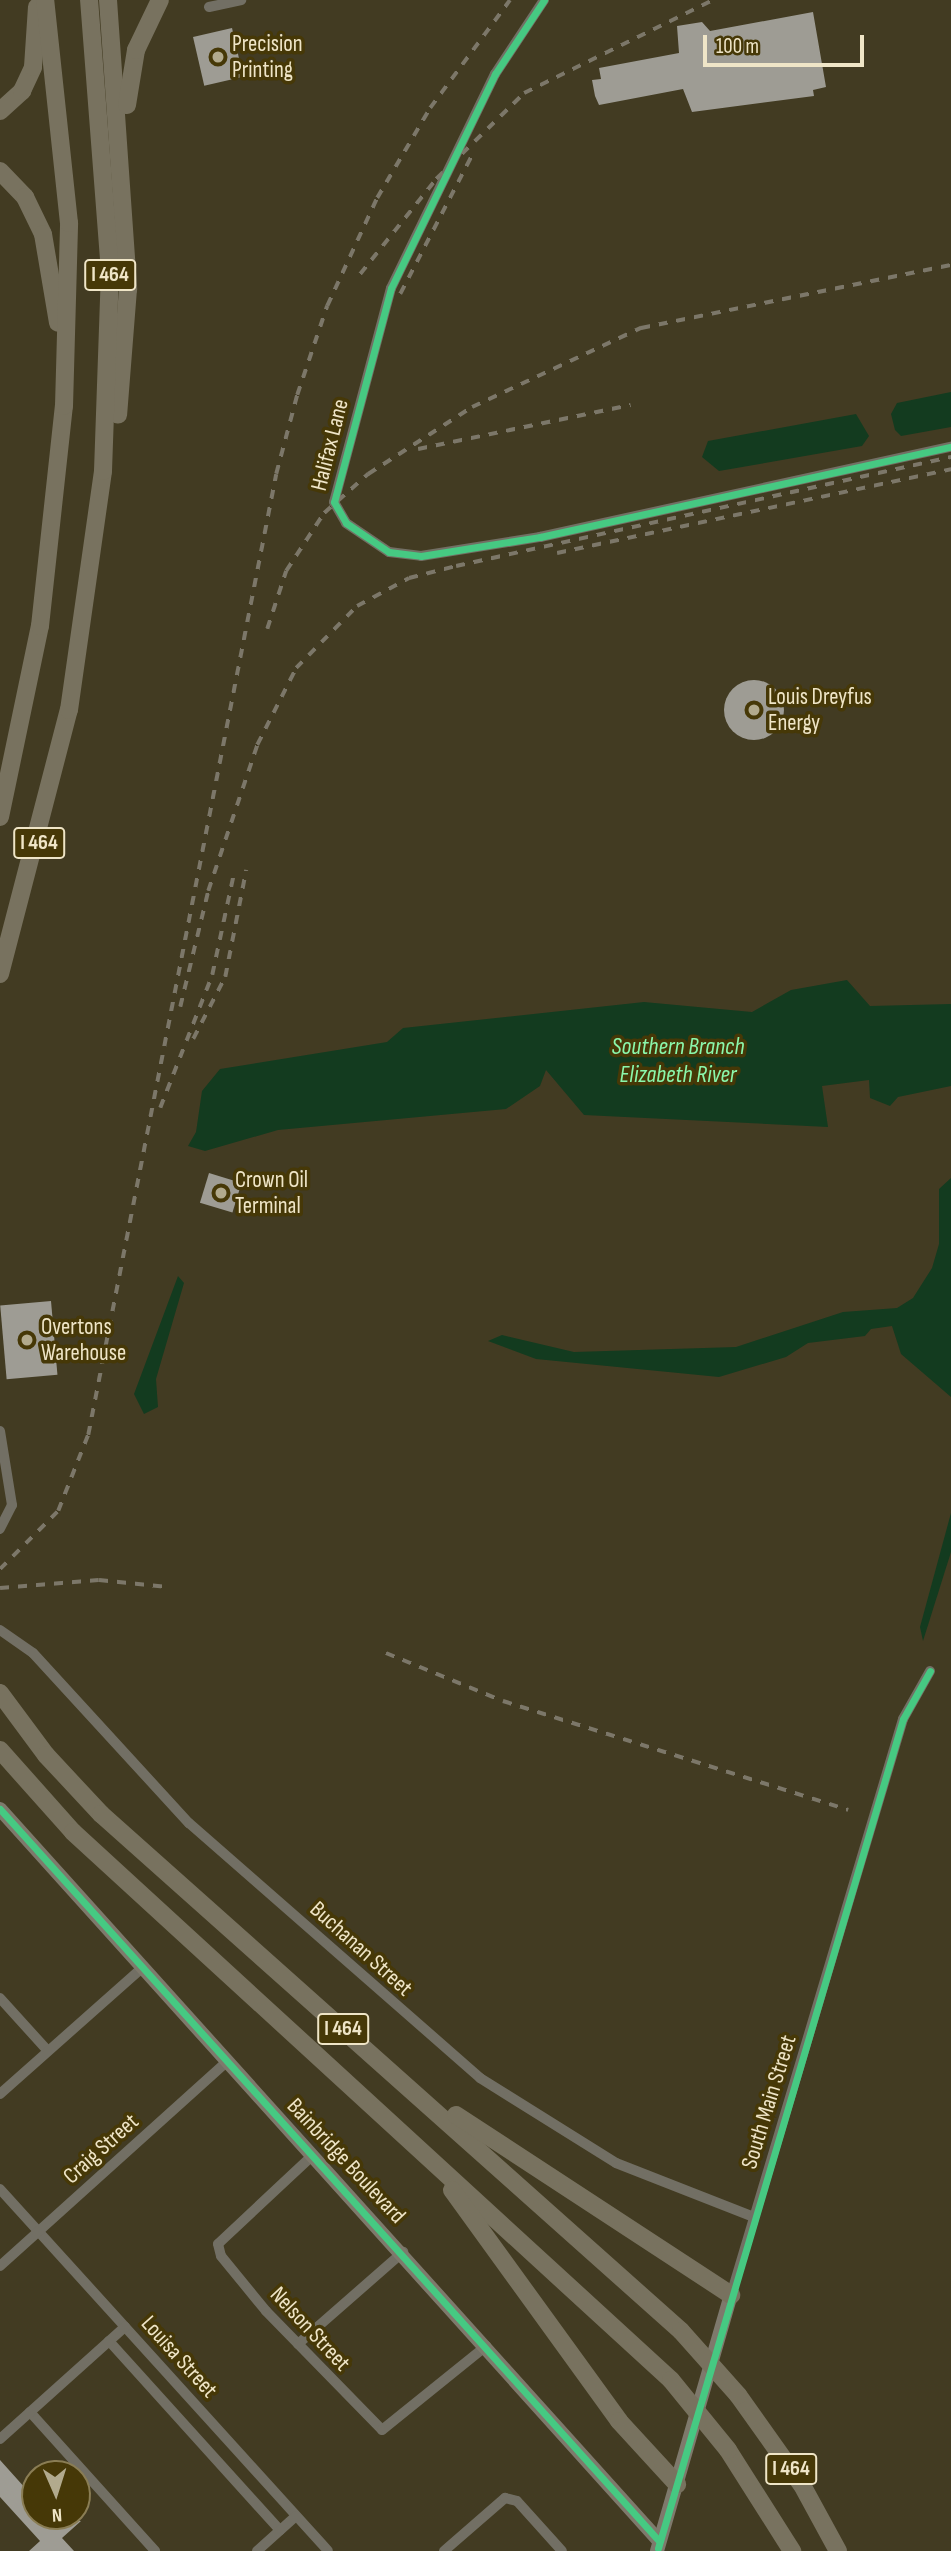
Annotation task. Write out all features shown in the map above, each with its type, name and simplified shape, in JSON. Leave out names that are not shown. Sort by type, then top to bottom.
[{"type":"highway","points":[[0,111],[22,91],[33,67],[37,0]]},
{"type":"highway","name":"I 464","points":[[0,817],[36,650],[64,406],[68,217],[46,0]]},
{"type":"highway","name":"I 464","points":[[0,974],[57,768],[95,550],[107,414],[110,272],[89,0]]},
{"type":"highway","points":[[108,0],[125,206]]},
{"type":"highway","points":[[95,550],[125,343],[125,206],[132,69],[160,0]]},
{"type":"highway","points":[[0,171],[25,197],[43,234],[57,308],[64,406]]},
{"type":"highway","name":"I 464","points":[[0,1693],[101,1814],[681,2331],[738,2395],[802,2485],[838,2551]]},
{"type":"highway","name":"I 464","points":[[2,1753],[73,1832],[671,2380],[728,2449],[792,2551]]},
{"type":"highway","points":[[338,2024],[490,2139],[731,2295]]},
{"type":"highway","points":[[391,2122],[476,2218],[619,2421],[677,2484]]},
{"type":"street","points":[[209,7],[241,0]]},
{"type":"street","name":"Halifax Lane","points":[[544,0],[495,74],[391,288],[334,502],[346,523],[389,552],[421,556],[540,537],[951,447]]},
{"type":"street","points":[[0,1431],[12,1505],[0,1528]]},
{"type":"street","name":"Buchanan Street","points":[[0,1630],[33,1653],[189,1823],[480,2078],[616,2163],[754,2217]]},
{"type":"street","name":"South Main Street","points":[[658,2546],[903,1720],[930,1671]]},
{"type":"street","name":"Bainbridge Boulevard","points":[[0,1809],[404,2252],[658,2546]]},
{"type":"street","points":[[0,2094],[143,1967]]},
{"type":"street","points":[[2,2000],[47,2050]]},
{"type":"street","name":"Craig Street","points":[[0,2266],[228,2061]]},
{"type":"street","name":"Nelson Street","points":[[313,2155],[221,2238],[218,2250],[236,2276],[375,2428],[390,2428],[486,2346]]},
{"type":"street","name":"Louisa Street","points":[[0,2189],[328,2551]]},
{"type":"street","points":[[298,2344],[404,2252]]},
{"type":"street","points":[[0,2439],[125,2327]]},
{"type":"street","name":"Louisa Street","points":[[108,2342],[193,2431],[280,2530]]},
{"type":"street","points":[[30,2412],[155,2551]]},
{"type":"street","points":[[193,2431],[208,2418]]},
{"type":"street","points":[[444,2551],[500,2501],[511,2498],[562,2551]]},
{"type":"street","points":[[257,2551],[296,2515]]},
{"type":"water","points":[[951,392],[951,427],[901,436],[895,430],[891,414],[897,403]]},
{"type":"water","points":[[856,414],[869,436],[862,446],[719,471],[702,457],[708,441]]},
{"type":"water","name":"Southern Branch Elizabeth River","points":[[847,980],[870,1006],[951,1004],[951,1086],[898,1097],[890,1106],[870,1098],[869,1080],[822,1086],[828,1127],[584,1115],[546,1070],[540,1086],[506,1109],[278,1130],[205,1151],[188,1146],[196,1132],[202,1091],[220,1069],[387,1042],[403,1028],[644,1002],[752,1012],[791,990]]},
{"type":"water","points":[[951,1178],[951,1397],[901,1354],[892,1326],[871,1329],[865,1336],[808,1343],[786,1357],[719,1377],[536,1359],[488,1341],[502,1335],[574,1352],[736,1347],[843,1312],[897,1308],[913,1298],[932,1268],[939,1244],[939,1189]]},
{"type":"water","points":[[178,1276],[184,1283],[156,1379],[158,1407],[144,1414],[134,1394]]},
{"type":"water","points":[[951,1513],[951,1552],[923,1641],[920,1627]]},
{"type":"building","points":[[813,12],[826,87],[813,90],[814,96],[692,112],[683,89],[599,105],[595,96],[592,80],[601,79],[599,68],[679,53],[677,26],[702,22],[710,31]]},
{"type":"building","name":"Precision Printing","points":[[232,28],[243,77],[204,86],[193,37]]},
{"type":"building","name":"Louis Dreyfus Energy","points":[[754,680],[775,689],[784,710],[775,731],[754,740],[733,731],[724,710],[733,689]]},
{"type":"building","name":"Crown Oil Terminal","points":[[209,1173],[242,1183],[232,1213],[200,1203]]},
{"type":"building","name":"Overtons Warehouse","points":[[51,1301],[57,1375],[7,1379],[0,1305]]},
{"type":"building","points":[[0,2460],[21,2483],[21,2520],[0,2497]]},
{"type":"building","points":[[30,2530],[71,2530],[62,2538],[74,2551],[29,2551],[40,2541]]},
{"type":"railway","points":[[0,1569],[58,1511],[88,1435],[276,474],[297,395],[327,306],[377,198],[430,108],[510,0]]},
{"type":"railway","points":[[360,274],[436,179],[524,93],[713,0]]},
{"type":"railway","points":[[400,294],[474,151]]},
{"type":"railway","points":[[267,629],[286,571],[324,513],[368,474],[472,407],[641,328],[951,265]]},
{"type":"railway","points":[[418,449],[631,405]]},
{"type":"railway","points":[[180,1007],[208,891],[257,745],[296,668],[357,606],[409,578],[456,566],[951,457]]},
{"type":"railway","points":[[557,553],[951,469]]},
{"type":"railway","points":[[193,1039],[225,977],[246,870]]},
{"type":"railway","points":[[160,1108],[212,975],[234,872]]},
{"type":"railway","points":[[0,1588],[99,1580],[168,1587]]},
{"type":"railway","points":[[386,1653],[503,1701],[848,1810]]},
{"type":"cycle path","points":[[544,0],[495,74],[391,288],[334,502],[346,523],[389,552],[421,556],[540,537],[951,447]]},
{"type":"cycle path","points":[[658,2548],[903,1719],[930,1671]]},
{"type":"cycle path","points":[[0,1809],[659,2541]]},
{"type":"place","name":"Precision Printing","points":[[218,57]]},
{"type":"place","name":"Louis Dreyfus Energy","points":[[754,710]]},
{"type":"place","name":"Crown Oil Terminal","points":[[221,1193]]},
{"type":"place","name":"Overtons Warehouse","points":[[27,1340]]}]
